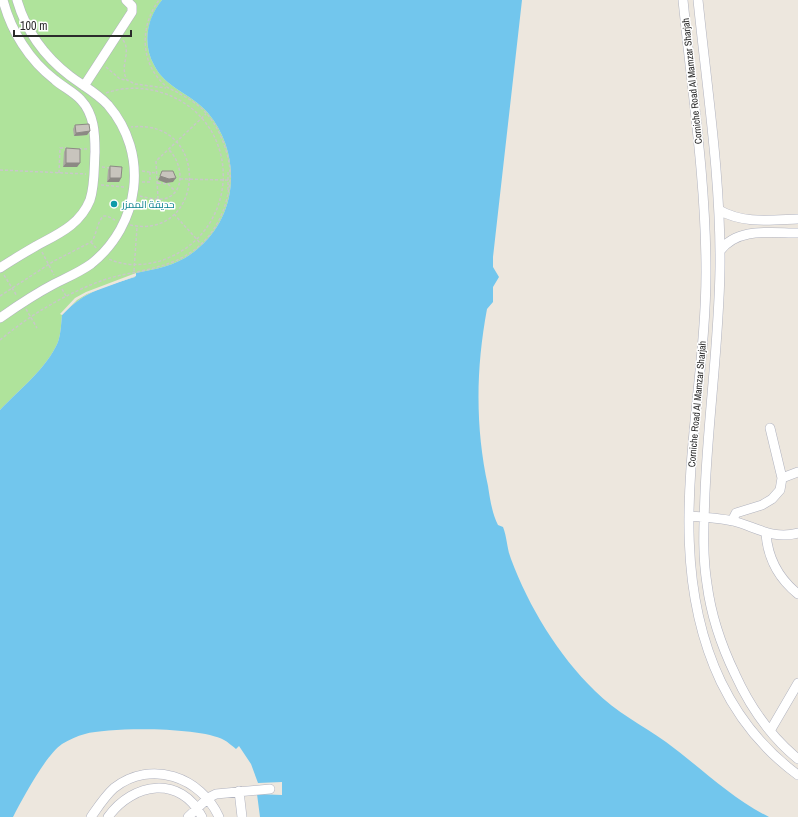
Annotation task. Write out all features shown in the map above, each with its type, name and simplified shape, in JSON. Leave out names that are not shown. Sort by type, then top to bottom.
[{"type":"street","points":[[0,268],[38,245],[60,234],[78,218],[87,206],[93,184],[95,149],[94,127],[85,106],[77,96],[41,68],[30,55],[12,26],[3,0]]},
{"type":"street","points":[[0,318],[32,296],[83,269],[101,254],[124,224],[133,192],[133,160],[124,129],[117,118],[99,97],[54,63],[29,30],[17,0]]},
{"type":"street","points":[[84,86],[132,12],[132,6],[126,0]]},
{"type":"street","name":"Corniche Road Al Mamzar Sharjah","points":[[683,0],[703,187],[706,260],[704,325],[694,422],[689,516],[690,564],[696,605],[704,639],[715,668],[729,697],[752,732],[772,753],[798,775]]},
{"type":"street","name":"Corniche Road Al Mamzar Sharjah","points":[[698,0],[719,210],[720,251],[718,322],[710,414],[704,517],[704,564],[716,626],[738,681],[754,710],[770,731],[798,759]]},
{"type":"street","points":[[719,210],[732,217],[747,220],[798,219]]},
{"type":"street","points":[[720,251],[732,239],[742,234],[798,233]]},
{"type":"street","points":[[732,521],[736,513],[762,505],[775,497],[780,490],[782,478],[770,428]]},
{"type":"street","points":[[782,478],[798,472]]},
{"type":"street","points":[[689,516],[732,521],[766,534],[779,536],[798,533]]},
{"type":"street","points":[[766,534],[770,556],[776,571],[786,584],[798,594]]},
{"type":"street","points":[[770,731],[798,683]]},
{"type":"street","points":[[91,817],[114,789],[124,782],[145,774],[157,774],[180,778],[195,786],[208,798],[218,817]]},
{"type":"street","points":[[108,817],[123,800],[134,793],[156,788],[175,792],[183,796],[197,808],[202,817]]},
{"type":"street","points":[[188,817],[208,798],[221,793],[270,789]]},
{"type":"street","points":[[239,791],[242,817]]},
{"type":"path","points":[[159,0],[153,8],[146,24],[145,48],[153,70],[168,88]]},
{"type":"path","points":[[116,36],[123,41],[127,49],[124,71],[127,80]]},
{"type":"path","points":[[0,340],[30,317],[66,296],[111,277],[170,263],[183,257],[201,244],[213,230],[224,211],[229,190],[230,171],[224,148],[207,114],[191,100],[168,88],[153,84],[135,84],[127,80],[120,80],[100,61]]},
{"type":"path","points":[[142,89],[143,84]]},
{"type":"path","points":[[99,97],[116,90],[142,89],[159,92],[178,99],[191,107],[202,118],[213,133],[219,147],[223,180],[222,196],[217,212],[206,229],[197,239],[180,252],[163,260],[134,264],[115,261],[101,254]]},
{"type":"path","points":[[158,199],[156,163],[207,114]]},
{"type":"path","points":[[59,173],[60,148],[95,149]]},
{"type":"path","points":[[93,184],[158,199],[168,197],[175,191],[180,179],[178,162],[169,150]]},
{"type":"path","points":[[0,170],[94,174]]},
{"type":"path","points":[[229,190],[227,190],[228,171],[230,171]]},
{"type":"path","points":[[140,180],[141,182],[150,182],[150,172]]},
{"type":"path","points":[[180,179],[228,180]]},
{"type":"path","points":[[158,183],[168,184],[175,191]]},
{"type":"path","points":[[174,214],[201,244]]},
{"type":"path","points":[[134,272],[136,227]]},
{"type":"path","points":[[38,245],[66,296]]},
{"type":"green space","name":"حديقة الممزر","points":[[0,0],[162,0],[153,15],[148,31],[147,40],[150,57],[159,73],[165,80],[202,106],[219,129],[226,147],[230,166],[231,185],[227,203],[220,221],[210,237],[195,251],[182,260],[159,268],[136,273],[136,276],[96,290],[79,300],[62,315],[59,339],[53,352],[40,370],[0,410]]},
{"type":"water","points":[[162,0],[522,0],[493,257],[493,267],[499,277],[493,287],[493,302],[487,309],[483,331],[479,375],[478,398],[481,442],[490,501],[494,516],[498,525],[503,527],[511,559],[518,577],[536,612],[557,646],[582,677],[603,699],[666,742],[742,801],[769,817],[260,817],[257,794],[282,795],[282,782],[258,783],[251,764],[239,746],[236,749],[224,740],[196,733],[134,729],[85,734],[62,744],[55,750],[42,767],[13,817],[0,817],[0,410],[40,370],[53,352],[58,342],[62,315],[79,300],[96,290],[135,277],[136,273],[167,266],[182,260],[195,251],[210,237],[220,221],[227,203],[231,185],[230,166],[226,147],[219,129],[202,106],[165,80],[159,73],[150,57],[147,40],[148,31],[153,15]]},
{"type":"pier","points":[[136,273],[136,276],[87,294],[77,300],[62,315],[60,314],[75,298],[86,292]]},
{"type":"building","points":[[89,124],[90,131],[76,133],[75,125]]},
{"type":"building","points":[[66,148],[80,149],[80,163],[66,163]]},
{"type":"building","points":[[110,166],[122,167],[121,178],[110,178]]},
{"type":"building","points":[[162,171],[173,171],[176,178],[169,179],[160,176]]},
{"type":"place","name":"حديقة الممزر","points":[[114,204]]}]
